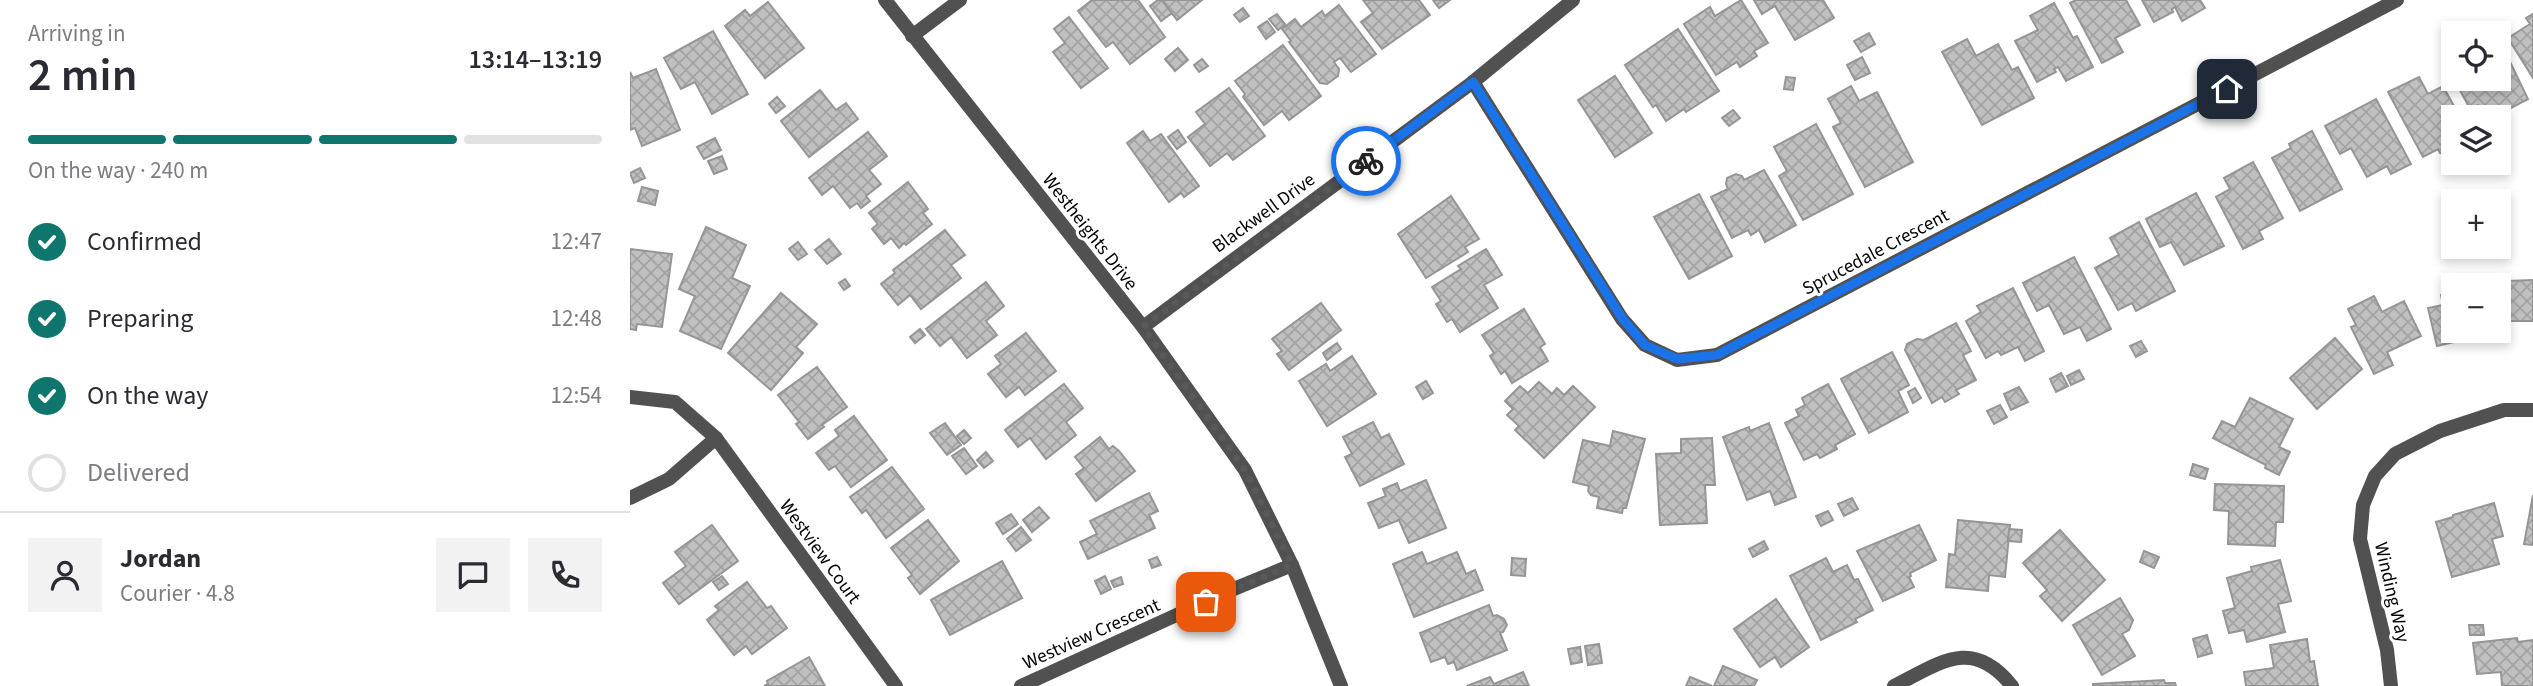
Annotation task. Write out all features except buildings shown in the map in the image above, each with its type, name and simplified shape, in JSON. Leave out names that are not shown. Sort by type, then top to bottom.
[{"type":"street","name":"Westheights Drive","points":[[885,0],[1143,327],[1245,470],[1292,565],[1341,686]]},
{"type":"street","points":[[912,36],[960,0]]},
{"type":"street","name":"Blackwell Drive","points":[[1143,327],[1473,82],[1573,0]]},
{"type":"street","name":"Sprucedale Crescent","points":[[1473,82],[1622,318],[1645,345],[1677,359],[1717,355],[2397,0]]},
{"type":"street","name":"Westview Court","points":[[630,397],[675,401],[716,438],[896,686]]},
{"type":"street","name":"Winding Way","points":[[2392,686],[2387,650],[2360,539],[2363,505],[2375,476],[2395,454],[2440,431],[2504,410],[2533,410]]},
{"type":"street","points":[[630,498],[669,479],[716,438]]},
{"type":"street","name":"Westview Crescent","points":[[1021,686],[1292,565]]},
{"type":"street","points":[[1894,686],[1949,659],[1976,657],[2004,675],[2012,686]]},
{"type":"way so far","points":[[1206,602],[1292,565],[1245,470],[1143,327],[1366,161]]},
{"type":"route","points":[[1366,161],[1473,82],[1622,318],[1645,345],[1677,359],[1717,355],[2227,89]]}]
